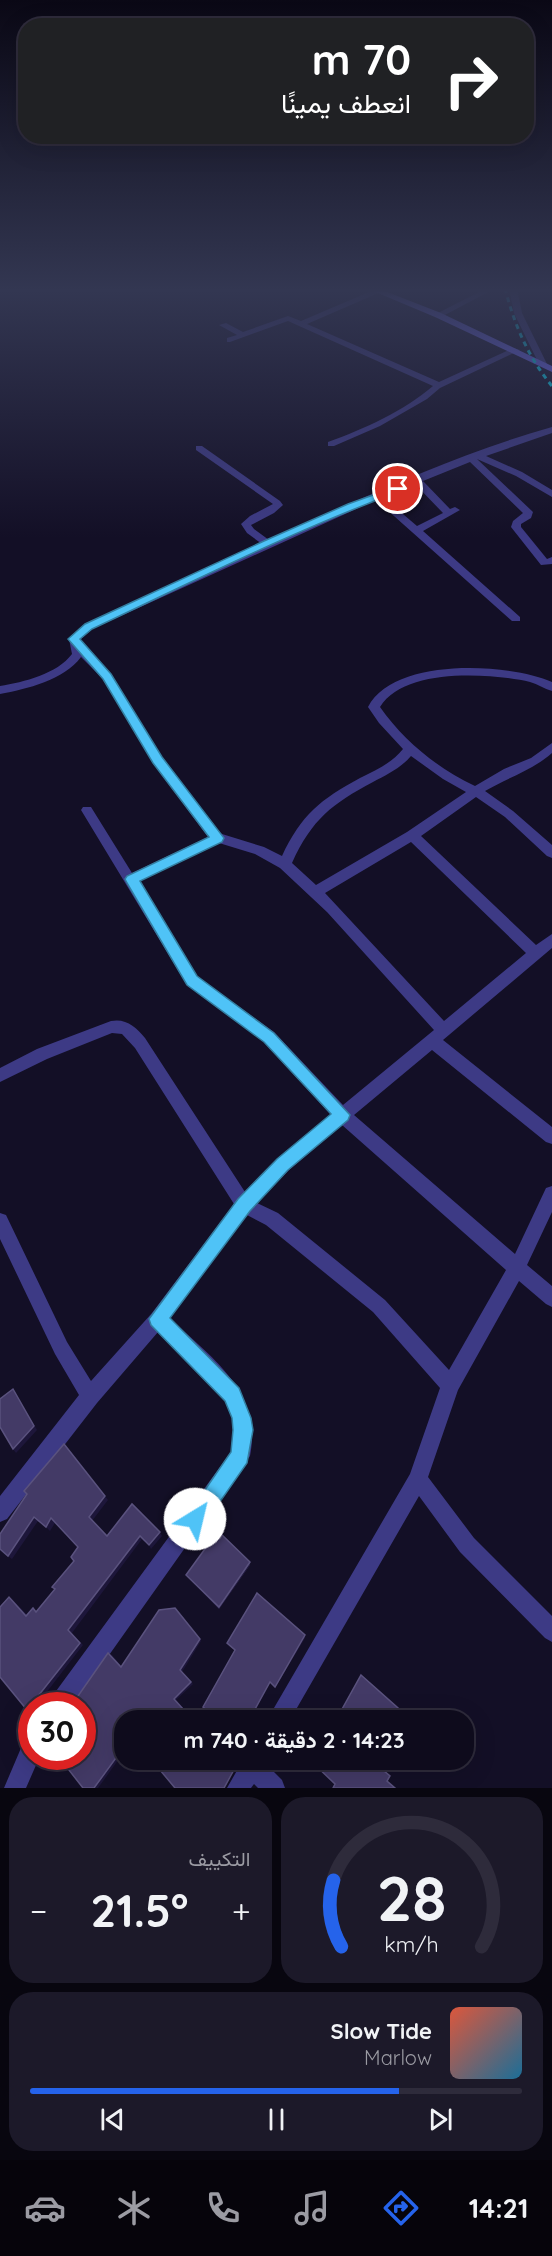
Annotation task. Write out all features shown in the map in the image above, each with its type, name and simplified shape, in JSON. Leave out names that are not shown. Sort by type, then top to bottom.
[{"type":"street","points":[[406,371],[438,386]]},
{"type":"street","points":[[331,444],[363,433],[375,423],[424,398],[438,386],[470,371]]},
{"type":"street","points":[[0,690],[28,684],[71,664],[78,654],[74,639],[83,629],[267,543],[377,496],[475,457],[552,430]]},
{"type":"street","points":[[199,448],[277,503],[275,508],[251,519],[246,524],[250,531],[267,543]]},
{"type":"street","points":[[475,457],[519,474],[552,494]]},
{"type":"street","points":[[475,457],[528,512],[528,516],[516,523],[516,527],[545,563],[552,561]]},
{"type":"street","points":[[416,531],[452,512],[418,481]]},
{"type":"street","points":[[377,496],[516,619]]},
{"type":"street","points":[[76,645],[107,677],[157,760],[199,818],[218,838],[259,850],[285,864],[316,892],[443,1029]]},
{"type":"street","points":[[552,687],[532,679],[458,670],[411,678],[378,700],[374,707],[411,748],[452,780],[476,791],[508,814],[552,853]]},
{"type":"street","points":[[316,892],[412,835],[476,791],[508,772],[535,761],[552,747]]},
{"type":"street","points":[[285,864],[303,827],[316,811],[334,797],[399,763],[411,748]]},
{"type":"street","points":[[87,810],[192,981],[269,1037],[342,1115],[552,1298]]},
{"type":"street","points":[[412,835],[536,954]]},
{"type":"street","points":[[131,879],[218,838]]},
{"type":"street","points":[[0,1512],[90,1396],[158,1319],[244,1205],[282,1165],[552,940]]},
{"type":"street","points":[[0,1075],[42,1054],[97,1032],[114,1026],[124,1027],[140,1043],[244,1205],[272,1219],[378,1306],[450,1386]]},
{"type":"street","points":[[431,1040],[552,1137]]},
{"type":"street","points":[[284,1710],[418,1479],[450,1386],[517,1268],[552,1194]]},
{"type":"street","points":[[0,1221],[56,1337],[90,1396]]},
{"type":"street","points":[[69,1692],[240,1456],[242,1424],[238,1405],[232,1395],[158,1319]]},
{"type":"street","points":[[418,1479],[466,1545],[552,1631]]},
{"type":"street","points":[[15,1788],[23,1770]]},
{"type":"street","points":[[238,1788],[250,1770]]},
{"type":"street","points":[[260,1770],[274,1788]]},
{"type":"building","points":[[13,1389],[34,1426],[13,1449],[0,1427],[0,1399]]},
{"type":"building","points":[[64,1444],[105,1496],[89,1517],[107,1536],[132,1504],[160,1532],[149,1545],[140,1536],[68,1630],[80,1643],[41,1692],[18,1692],[18,1699],[0,1677],[0,1607],[9,1597],[26,1616],[33,1608],[36,1612],[55,1589],[52,1587],[74,1561],[71,1557],[78,1547],[51,1518],[46,1527],[34,1517],[8,1556],[0,1549],[0,1534],[27,1494],[24,1491]]},
{"type":"building","points":[[218,1531],[250,1562],[219,1607],[186,1575]]},
{"type":"building","points":[[257,1593],[305,1635],[275,1687],[270,1682],[255,1710],[206,1710],[203,1707],[235,1650],[227,1643]]},
{"type":"building","points":[[175,1608],[200,1639],[180,1670],[191,1682],[174,1699],[184,1710],[114,1710],[114,1761],[94,1788],[83,1788],[69,1770],[96,1770],[96,1692],[81,1692],[108,1653],[121,1667],[159,1610]]},
{"type":"building","points":[[361,1675],[398,1708],[397,1710],[342,1710]]},
{"type":"building","points":[[160,1770],[234,1770],[224,1788],[175,1788]]},
{"type":"building","points":[[320,1770],[383,1770],[390,1776],[387,1781],[395,1788],[333,1788],[335,1784]]},
{"type":"railway","points":[[541,371],[552,386]]},
{"type":"route","points":[[195,1519],[237,1463],[242,1447],[241,1418],[238,1405],[224,1385],[158,1319],[244,1205],[282,1165],[342,1115],[269,1037],[192,981],[131,879],[218,838],[202,822],[157,760],[107,677],[76,645],[74,639],[83,629],[267,543],[352,506],[398,489]]}]
